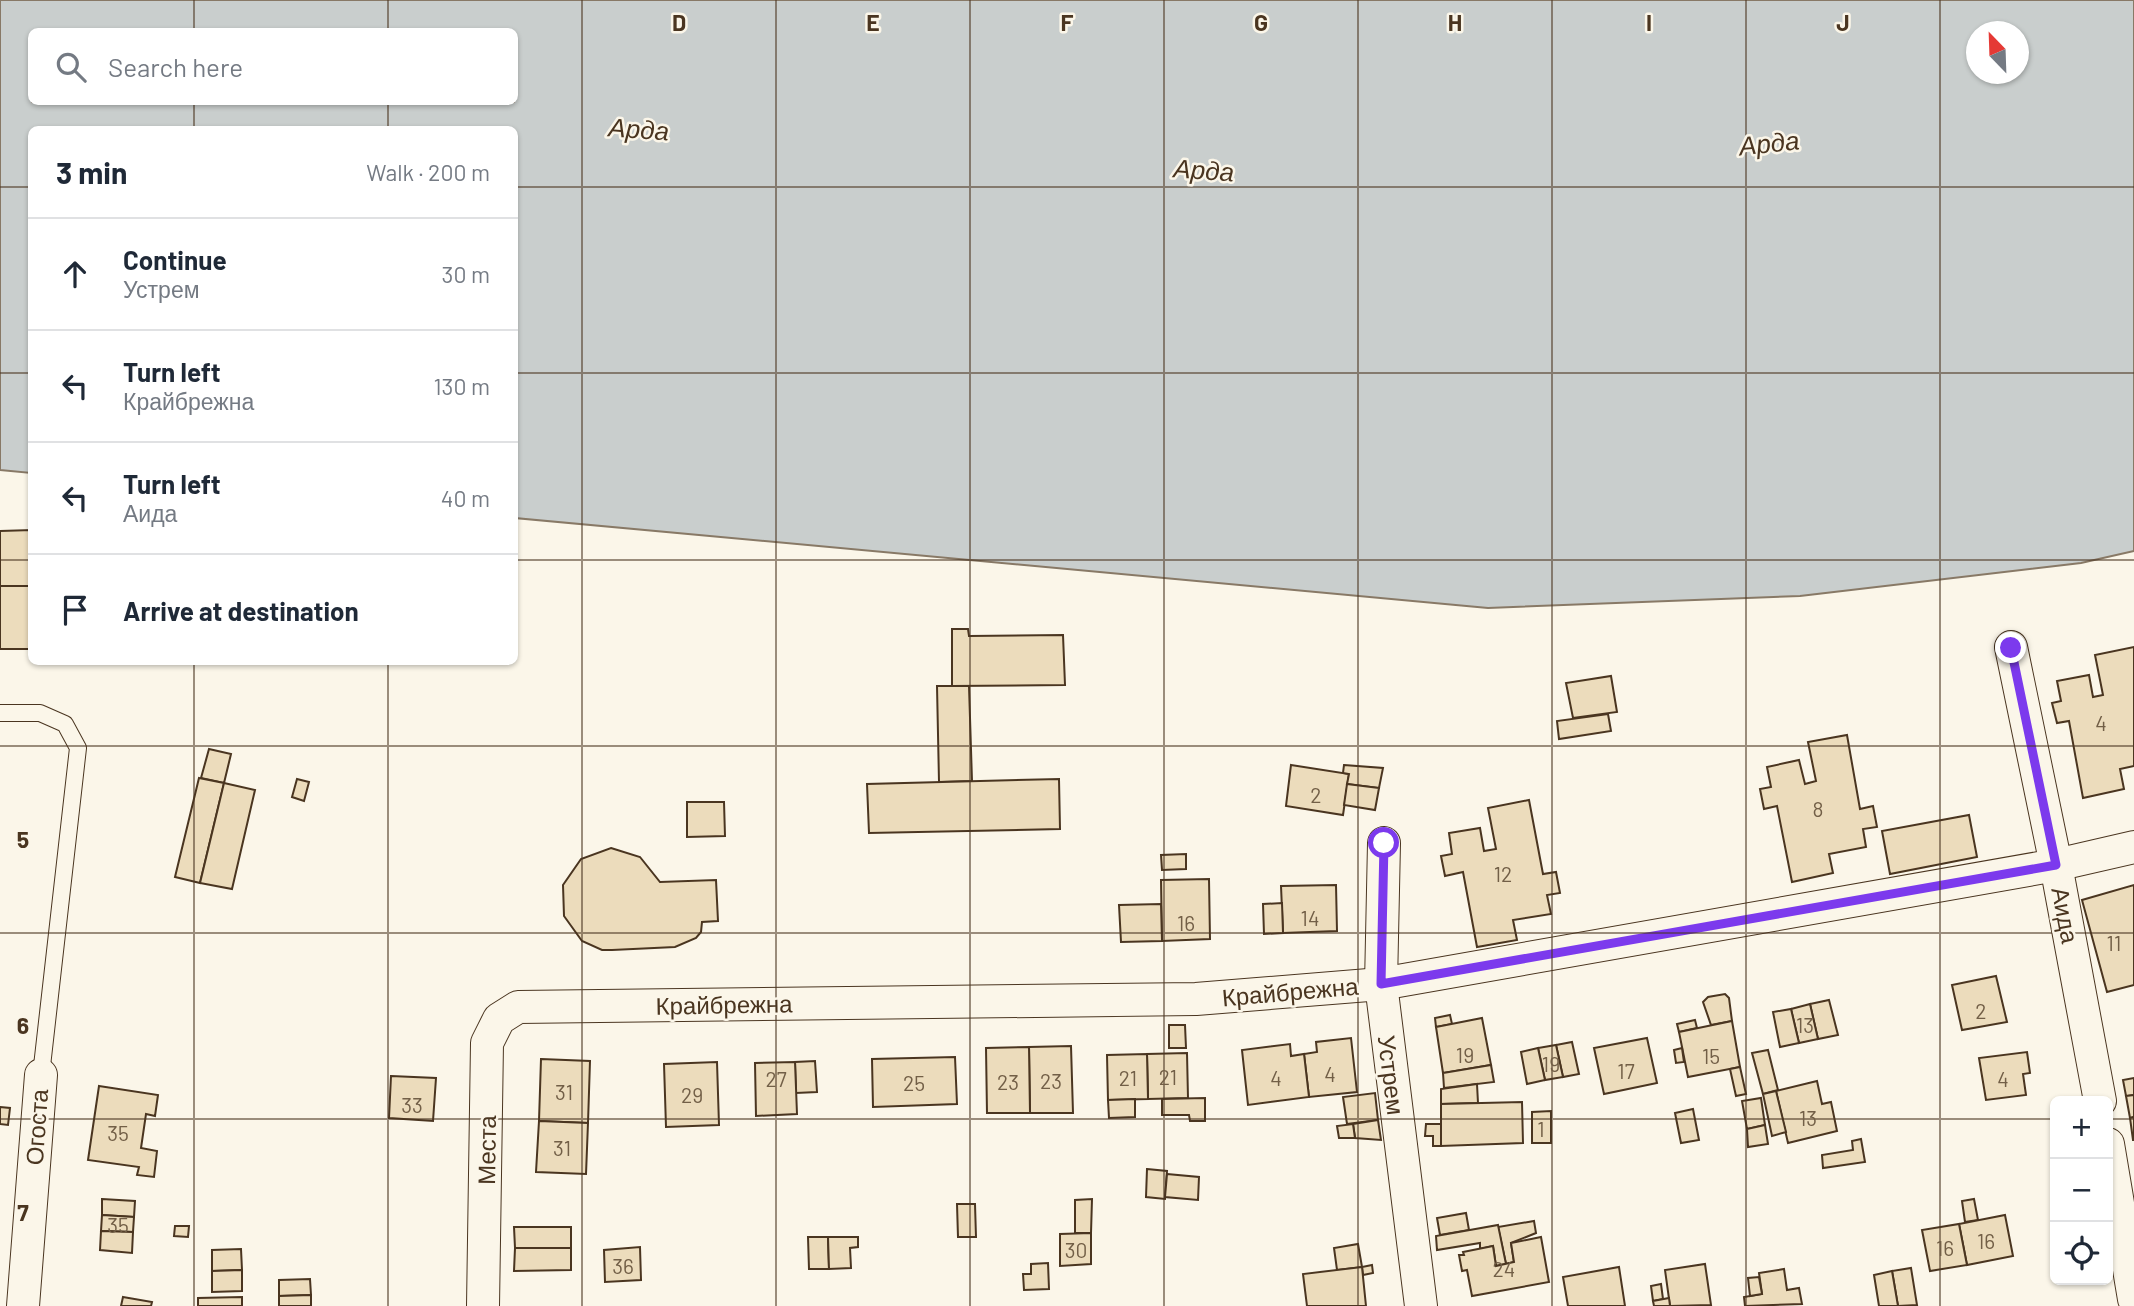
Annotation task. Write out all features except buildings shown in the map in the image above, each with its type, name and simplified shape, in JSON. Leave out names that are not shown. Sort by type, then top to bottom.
[{"type":"street","name":"Аида","points":[[2011,648],[2056,865],[2099,1096]]},
{"type":"street","name":"Устрем","points":[[1384,843],[1381,984],[1421,1306]]},
{"type":"street","name":"Крайбрежна","points":[[518,1007],[1196,999],[1381,984],[2056,865],[2134,847]]},
{"type":"street","name":"Места","points":[[483,1306],[487,1043],[499,1019],[518,1007]]},
{"type":"street","name":"Огоста","points":[[23,1306],[41,1074]]},
{"type":"street","points":[[2111,1159],[2134,1299]]},
{"type":"lane","points":[[0,713],[40,713],[65,724],[78,748],[41,1074]]},
{"type":"water","name":"Арда","points":[[0,0],[2134,0],[2134,551],[2081,563],[1800,596],[1488,608],[518,518],[518,126],[28,126],[28,473],[0,470]]},
{"type":"route","points":[[1384,843],[1381,984],[2056,865],[2011,648]]}]
